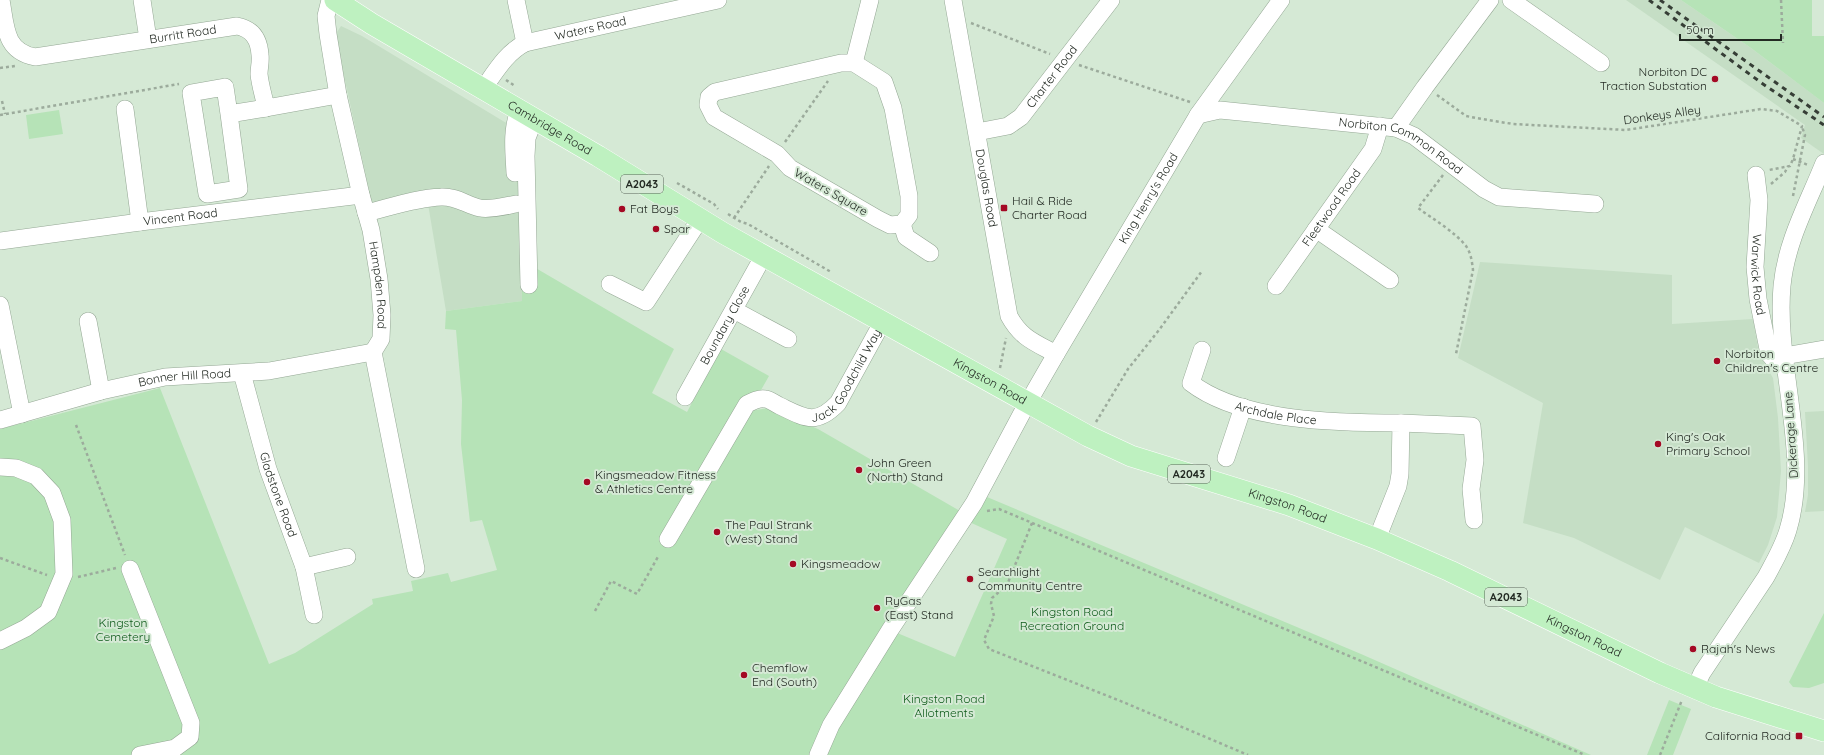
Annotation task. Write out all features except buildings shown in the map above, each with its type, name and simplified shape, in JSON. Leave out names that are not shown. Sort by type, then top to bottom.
[{"type":"main road","name":"Cambridge Road","points":[[335,0],[372,24],[700,219],[766,245]]},
{"type":"main road","name":"Kingston Road","points":[[766,245],[882,321],[1027,404],[1091,431],[1131,456],[1289,505],[1378,539],[1450,571],[1640,664],[1695,688],[1716,697],[1824,731]]},
{"type":"street","name":"Burritt Road","points":[[2,0],[7,37],[15,48],[25,55],[36,57],[237,26],[246,28],[253,34],[258,44],[260,55],[259,73],[266,108]]},
{"type":"street","points":[[142,0],[148,39]]},
{"type":"street","name":"Hampden Road","points":[[330,0],[326,16],[338,94],[361,195],[371,230],[379,280],[382,315],[381,339],[373,352]]},
{"type":"street","points":[[516,0],[526,43]]},
{"type":"street","name":"Waters Road","points":[[483,89],[514,49],[526,43],[718,0]]},
{"type":"street","points":[[870,0],[848,63],[884,82],[893,108],[908,196],[909,215],[902,224],[906,237],[930,254]]},
{"type":"street","name":"Douglas Road","points":[[953,0],[1009,316],[1016,329],[1030,340],[1056,354]]},
{"type":"street","name":"Charter Road","points":[[977,132],[1008,126],[1020,117],[1111,0]]},
{"type":"street","name":"King Henry's Road","points":[[818,755],[831,725],[890,630],[911,601],[974,503],[1027,404],[1198,115],[1281,0]]},
{"type":"street","name":"Fleetwood Road","points":[[1276,286],[1388,127],[1425,87],[1490,0]]},
{"type":"street","points":[[1511,0],[1601,63]]},
{"type":"street","name":"Waters Square","points":[[848,63],[715,92],[709,97],[708,105],[714,117],[777,154],[790,168],[878,219],[890,225],[902,224]]},
{"type":"street","points":[[225,87],[229,114],[239,189],[207,194],[191,93],[225,87]]},
{"type":"street","points":[[229,114],[338,94]]},
{"type":"street","points":[[125,109],[140,222]]},
{"type":"street","name":"Norbiton Common Road","points":[[1198,115],[1220,110],[1388,127],[1414,136],[1484,190],[1499,197],[1595,204]]},
{"type":"street","points":[[517,230],[514,122],[527,115],[528,138],[526,156],[529,285]]},
{"type":"street","name":"Dickerage Lane","points":[[1695,688],[1702,674],[1766,577],[1788,531],[1794,487],[1795,454],[1781,306],[1784,270],[1794,237],[1824,163]]},
{"type":"street","name":"Warwick Road","points":[[1756,175],[1758,194],[1755,267],[1758,298],[1770,354],[1774,360],[1785,360]]},
{"type":"street","name":"Vincent Road","points":[[0,241],[361,195]]},
{"type":"street","points":[[366,213],[422,199],[442,197],[452,198],[478,207],[486,208],[516,204]]},
{"type":"street","points":[[610,284],[646,302],[700,219]]},
{"type":"street","points":[[1316,229],[1390,280]]},
{"type":"street","name":"Boundary Close","points":[[685,397],[734,310],[766,245]]},
{"type":"street","points":[[0,305],[22,414]]},
{"type":"street","points":[[734,310],[788,339]]},
{"type":"street","points":[[88,321],[101,391]]},
{"type":"street","name":"Jack Goodchild Way","points":[[668,539],[748,404],[756,400],[766,399],[804,418],[817,418],[829,412],[838,403],[882,321]]},
{"type":"street","name":"Archdale Place","points":[[1202,350],[1191,383],[1201,391],[1242,407],[1281,417],[1357,423],[1472,426],[1475,460],[1471,489],[1474,520]]},
{"type":"street","points":[[1785,360],[1824,350]]},
{"type":"street","points":[[373,352],[416,569]]},
{"type":"street","name":"Bonner Hill Road","points":[[0,420],[101,391],[165,377],[269,371],[373,352]]},
{"type":"street","name":"Gladstone Road","points":[[242,373],[268,469],[304,567],[314,615]]},
{"type":"street","points":[[1226,458],[1242,407]]},
{"type":"street","points":[[1378,539],[1398,486],[1400,474],[1401,423]]},
{"type":"street","points":[[0,467],[16,468],[36,476],[52,493],[62,520],[64,574],[48,612],[26,628],[0,641]]},
{"type":"street","points":[[304,567],[347,557]]},
{"type":"street","points":[[130,569],[191,723],[190,736],[175,748],[140,755]]},
{"type":"path","points":[[1781,0],[1783,43]]},
{"type":"path","points":[[734,218],[777,154],[848,63]]},
{"type":"path","points":[[0,68],[4,67]]},
{"type":"path","points":[[0,115],[190,82],[191,93]]},
{"type":"path","name":"Donkeys Alley","points":[[1425,87],[1466,116],[1513,124],[1626,130],[1761,109],[1777,111],[1802,126]]},
{"type":"path","points":[[2,101],[5,114]]},
{"type":"path","points":[[1758,194],[1785,172],[1788,166],[1790,166],[1802,126]]},
{"type":"path","points":[[1793,159],[1801,162],[1805,135],[1802,126]]},
{"type":"path","points":[[1451,165],[1418,208],[1467,247],[1471,258],[1473,270],[1456,354]]},
{"type":"path","points":[[1756,175],[1762,171],[1788,166]]},
{"type":"path","points":[[766,245],[838,276]]},
{"type":"path","points":[[1091,431],[1128,369],[1159,330],[1202,270]]},
{"type":"path","points":[[999,375],[1009,316]]},
{"type":"path","points":[[76,425],[130,569]]},
{"type":"path","points":[[974,503],[985,512],[999,509],[1585,755]]},
{"type":"path","points":[[1032,523],[1007,585],[992,598],[991,604],[994,616],[984,640],[989,649],[1123,702],[1248,755]]},
{"type":"path","points":[[595,611],[611,581],[637,594],[658,555]]},
{"type":"path","points":[[597,598],[601,600]]},
{"type":"path","points":[[1660,755],[1680,705]]},
{"type":"shaded area","points":[[1626,0],[1681,0],[1751,48],[1824,103],[1824,154],[1801,138],[1805,125]]},
{"type":"shaded area","points":[[341,26],[362,36],[521,132],[522,301],[446,311],[428,204],[374,213],[335,35]]},
{"type":"shaded area","name":"King's Oak Primary School","points":[[1480,262],[1672,275],[1672,324],[1753,319],[1759,354],[1773,378],[1778,418],[1781,471],[1777,517],[1768,545],[1759,563],[1685,527],[1660,580],[1574,538],[1523,523],[1543,403],[1458,358]]},
{"type":"shaded area","points":[[1824,411],[1824,511],[1805,512],[1808,495],[1808,466],[1805,412]]},
{"type":"green space","points":[[1681,0],[1812,0],[1812,36],[1824,36],[1824,103],[1751,48]]},
{"type":"green space","points":[[59,110],[63,134],[29,139],[26,115]]},
{"type":"green space","points":[[522,260],[674,349],[652,393],[687,412],[721,349],[769,376],[749,411],[768,408],[818,429],[960,511],[890,630],[955,657],[1007,539],[967,521],[987,497],[1361,654],[1591,755],[0,755],[0,429],[160,388],[269,664],[295,653],[373,604],[372,599],[413,591],[411,581],[448,573],[451,582],[497,570],[482,520],[470,522],[461,444],[462,400],[456,330],[445,329],[446,311],[522,301]]},
{"type":"green space","points":[[1824,613],[1824,683],[1809,688],[1793,687],[1789,682]]},
{"type":"green space","points":[[1669,700],[1691,709],[1673,755],[1647,755]]},
{"type":"railway","points":[[1649,0],[1763,84],[1824,125]]},
{"type":"railway","points":[[1660,0],[1824,117]]},
{"type":"place","name":"Norbiton DC Traction Substation","points":[[1715,79]]},
{"type":"place","name":"Hail & Ride Charter Road","points":[[1004,208]]},
{"type":"place","name":"Fat Boys","points":[[622,209]]},
{"type":"place","name":"Spar","points":[[656,229]]},
{"type":"place","name":"Norbiton Children's Centre","points":[[1717,361]]},
{"type":"place","name":"King's Oak Primary School","points":[[1658,444]]},
{"type":"place","name":"John Green (North) Stand","points":[[859,470]]},
{"type":"place","name":"Kingsmeadow Fitness & Athletics Centre","points":[[587,482]]},
{"type":"place","name":"The Paul Strank (West) Stand","points":[[717,532]]},
{"type":"place","name":"Kingsmeadow","points":[[793,564]]},
{"type":"place","name":"Searchlight Community Centre","points":[[970,579]]},
{"type":"place","name":"RyGas (East) Stand","points":[[877,608]]},
{"type":"place","name":"Rajah's News","points":[[1693,649]]},
{"type":"place","name":"Chemflow End (South)","points":[[744,675]]},
{"type":"place","name":"California Road","points":[[1799,736]]},
{"type":"park label","name":"Kingston Road Recreation Ground","points":[[1072,619]]},
{"type":"park label","name":"Kingston Cemetery","points":[[123,630]]},
{"type":"park label","name":"Kingston Road Allotments","points":[[944,706]]}]
